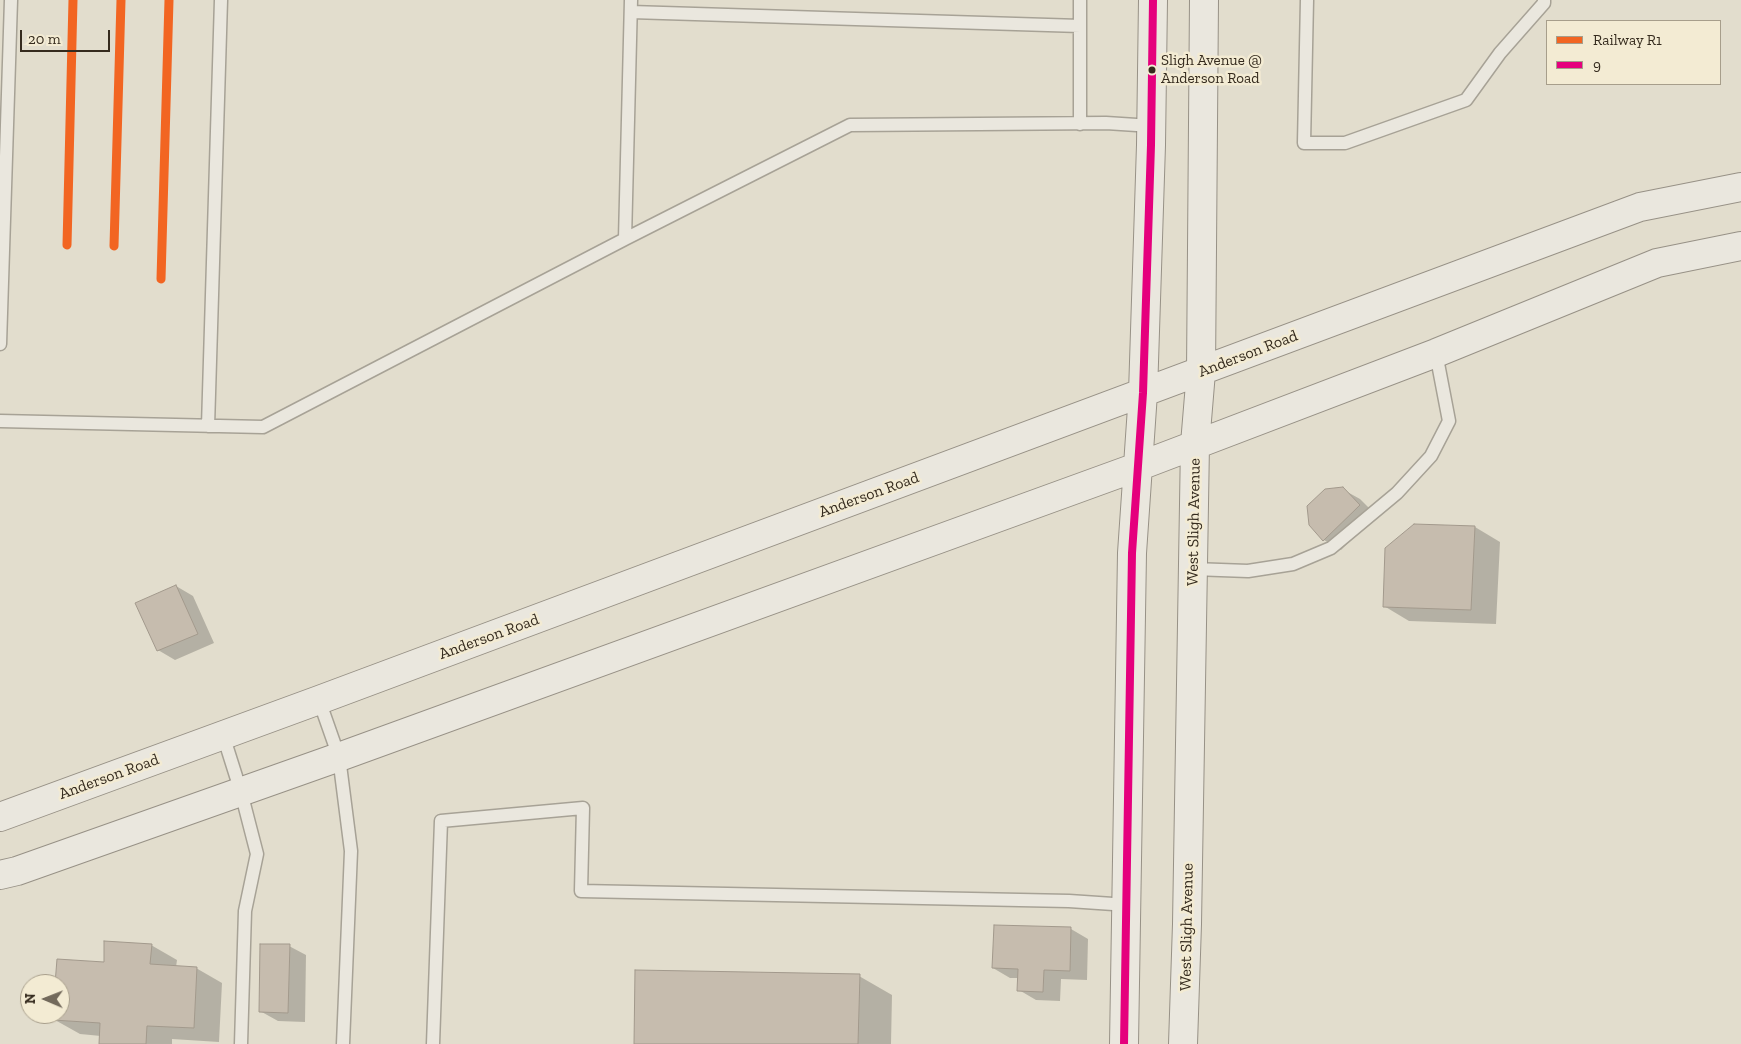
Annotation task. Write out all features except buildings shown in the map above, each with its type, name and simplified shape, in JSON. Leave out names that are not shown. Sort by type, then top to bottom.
[{"type":"main road","points":[[1124,1044],[1128,905],[1132,552],[1143,393],[1152,126],[1153,0]]},
{"type":"main road","name":"West Sligh Avenue","points":[[1183,1044],[1187,924],[1195,444],[1200,372],[1204,0]]},
{"type":"main road","name":"Anderson Road","points":[[0,818],[1640,207],[1741,187]]},
{"type":"main road","points":[[0,875],[17,871],[339,757],[1137,467],[1436,353],[1657,263],[1741,246]]},
{"type":"lane","points":[[0,344],[11,0]]},
{"type":"lane","points":[[208,426],[221,0]]},
{"type":"lane","points":[[1080,0],[1080,124]]},
{"type":"lane","points":[[1307,0],[1304,143],[1345,143],[1466,100],[1500,53],[1544,3],[1544,0]]},
{"type":"lane","points":[[625,239],[631,6],[1080,26]]},
{"type":"lane","points":[[0,421],[263,427],[625,239],[850,125],[1106,123],[1152,126]]},
{"type":"lane","points":[[1193,569],[1248,571],[1293,564],[1331,548],[1397,493],[1431,456],[1449,420],[1436,353]]},
{"type":"lane","points":[[319,700],[339,757],[351,851],[343,1044]]},
{"type":"lane","points":[[223,736],[241,792],[257,854],[246,911],[241,1044]]},
{"type":"lane","points":[[433,1044],[441,821],[584,808],[580,891],[1069,900],[1128,905]]},
{"type":"rail line","name":"R1","points":[[67,245],[73,0]]},
{"type":"rail line","name":"R1","points":[[114,246],[121,0]]},
{"type":"rail line","name":"R1","points":[[161,279],[169,0]]},
{"type":"transit line","name":"9","points":[[1124,1044],[1132,553],[1143,393],[1151,145],[1153,0]]},
{"type":"place","name":"Sligh Avenue @ Anderson Road","points":[[1152,70]]}]
